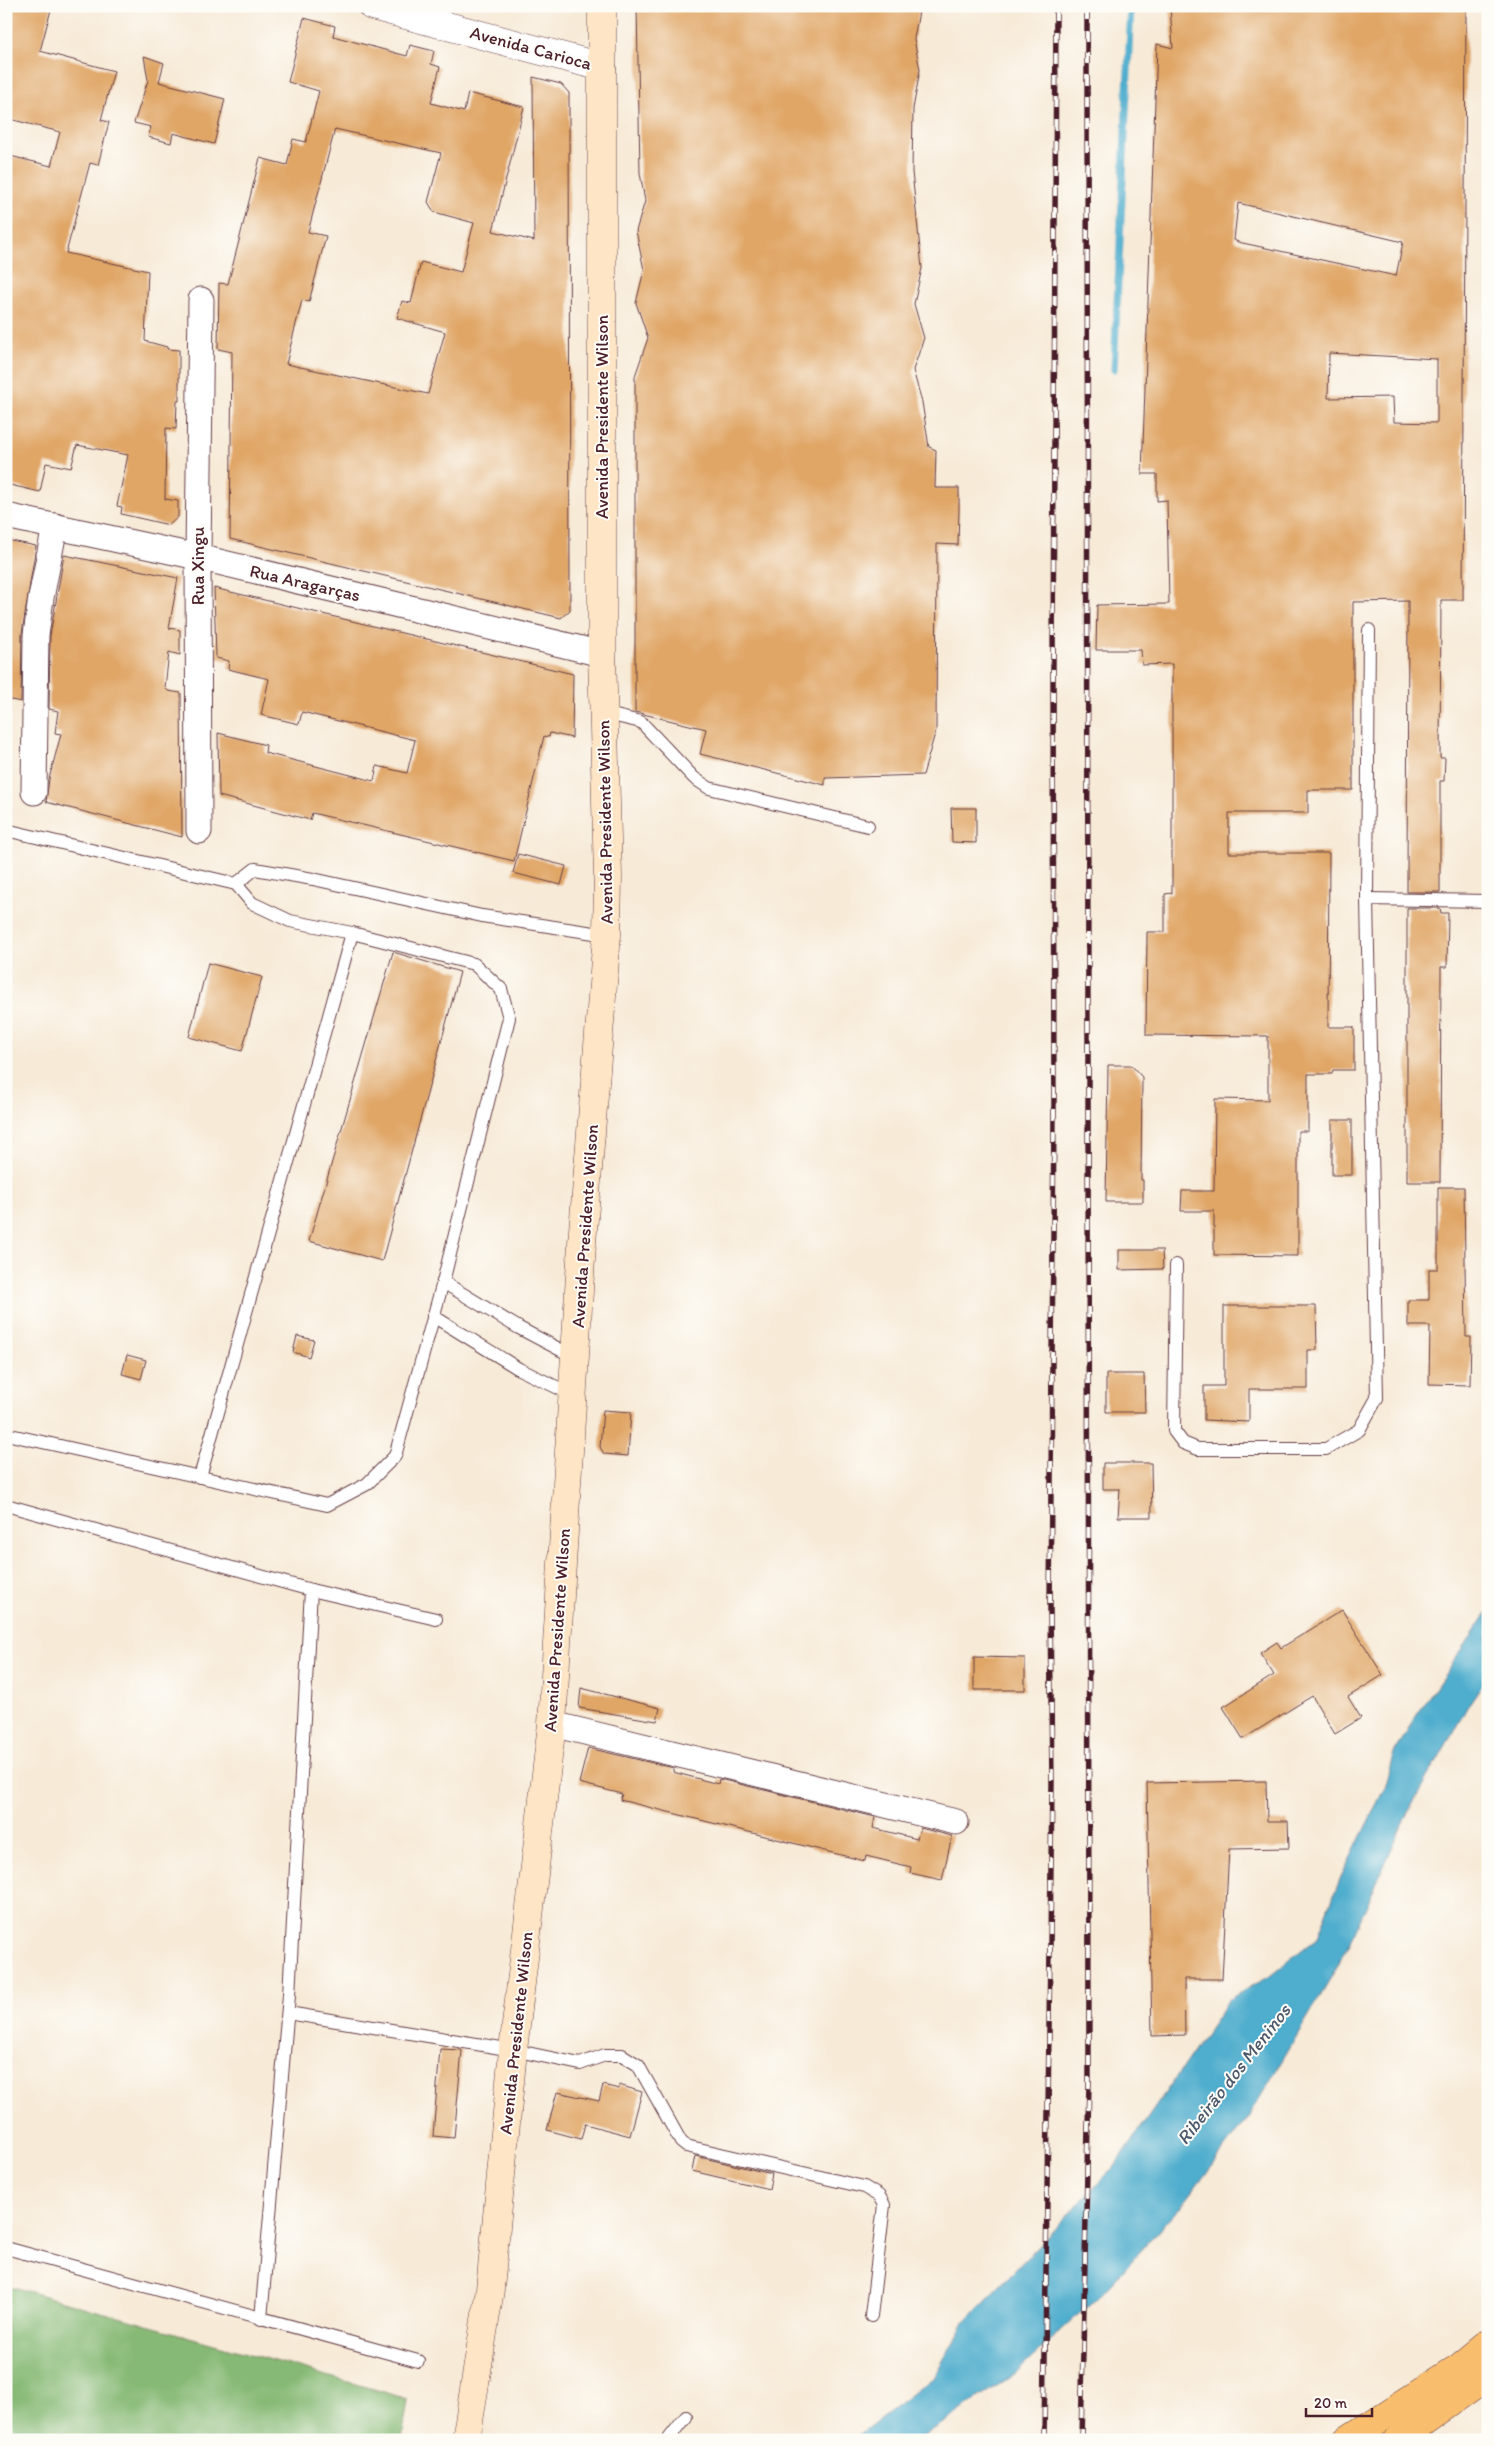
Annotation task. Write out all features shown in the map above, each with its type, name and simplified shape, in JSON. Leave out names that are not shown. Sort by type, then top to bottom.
[{"type":"main road","name":"Avenida Presidente Wilson","points":[[466,2440],[490,2289],[513,2050],[552,1724],[582,1243],[607,935],[608,876],[602,713],[602,6]]},
{"type":"main road","points":[[1350,2438],[1460,2367],[1488,2344]]},
{"type":"main road","points":[[1398,2440],[1488,2375]]},
{"type":"street","name":"Avenida Carioca","points":[[372,6],[602,67]]},
{"type":"street","name":"Rua Xingu","points":[[199,831],[198,557],[201,300]]},
{"type":"street","name":"Rua Aragarças","points":[[6,516],[198,557],[602,654]]},
{"type":"street","points":[[34,792],[36,635],[55,526]]},
{"type":"street","points":[[552,1724],[956,1822]]},
{"type":"lane","points":[[1176,1265],[1174,1431],[1183,1443],[1198,1449],[1326,1449],[1359,1430],[1377,1398],[1367,899],[1369,630]]},
{"type":"lane","points":[[602,713],[642,722],[694,778],[709,788],[868,826]]},
{"type":"lane","points":[[6,830],[236,884],[252,903],[290,921],[352,933],[474,964],[501,989],[509,1018],[443,1282],[395,1456],[367,1484],[327,1504],[200,1478],[6,1434]]},
{"type":"lane","points":[[236,884],[255,869],[313,879],[482,916],[607,935]]},
{"type":"lane","points":[[1367,899],[1488,901]]},
{"type":"lane","points":[[200,1478],[352,933]]},
{"type":"lane","points":[[443,1282],[519,1328],[576,1358]]},
{"type":"lane","points":[[434,1316],[519,1369],[573,1395]]},
{"type":"lane","points":[[6,1506],[311,1590],[436,1619]]},
{"type":"lane","points":[[261,2319],[288,2013],[311,1590]]},
{"type":"lane","points":[[288,2013],[513,2050],[584,2064],[605,2055],[622,2055],[638,2065],[681,2142],[686,2146],[864,2187],[879,2196],[884,2205],[871,2316]]},
{"type":"lane","points":[[6,2248],[418,2361]]},
{"type":"lane","points":[[668,2440],[686,2416]]},
{"type":"green space","points":[[6,2285],[408,2399],[402,2440],[6,2440]]},
{"type":"water","name":"Ribeirão dos Meninos","points":[[1488,1612],[1488,1676],[1469,1704],[1407,1814],[1349,1945],[1330,1980],[1249,2116],[1187,2199],[1111,2284],[1016,2373],[918,2440],[852,2440],[933,2378],[965,2322],[1114,2167],[1229,2000],[1269,1976],[1318,1937],[1340,1879],[1385,1787],[1395,1753],[1412,1722]]},
{"type":"building","points":[[6,6],[52,6],[40,51],[114,71],[101,120],[109,122],[98,165],[90,163],[66,253],[148,271],[145,341],[167,347],[167,349],[179,350],[179,401],[177,401],[176,429],[166,428],[165,499],[178,501],[178,517],[169,525],[121,514],[122,507],[117,506],[128,455],[77,445],[71,468],[46,463],[40,492],[6,484],[6,155],[51,166],[60,132],[6,118]]},
{"type":"building","points":[[637,6],[920,6],[914,39],[920,70],[913,109],[912,172],[922,268],[914,304],[924,338],[913,370],[922,402],[929,447],[936,450],[935,488],[959,488],[958,545],[937,544],[936,730],[923,775],[825,778],[825,785],[700,754],[706,729],[635,712],[635,376],[648,338],[636,303],[644,270],[636,231],[645,201],[640,173]]},
{"type":"building","points":[[1170,6],[1466,6],[1463,600],[1441,600],[1440,758],[1445,758],[1444,781],[1440,781],[1440,892],[1407,892],[1408,601],[1353,602],[1353,790],[1308,790],[1308,813],[1229,813],[1229,853],[1329,853],[1328,1027],[1354,1027],[1354,1070],[1333,1070],[1332,1074],[1308,1074],[1308,1131],[1298,1131],[1298,1256],[1214,1255],[1214,1211],[1181,1211],[1182,1191],[1214,1191],[1215,1099],[1268,1100],[1268,1036],[1146,1035],[1147,932],[1165,932],[1165,894],[1172,893],[1172,664],[1142,665],[1141,650],[1096,650],[1097,605],[1169,604],[1167,500],[1157,501],[1157,474],[1142,474],[1157,44],[1173,48]],"holes":[[[1238,203],[1403,242],[1396,276],[1238,242],[1234,240]],[[1329,353],[1437,359],[1437,423],[1394,422],[1393,397],[1328,398]]]},
{"type":"building","points":[[304,18],[335,26],[333,36],[407,56],[410,45],[434,51],[431,64],[440,67],[431,103],[464,112],[468,93],[524,107],[493,231],[534,241],[533,77],[561,84],[569,93],[570,610],[561,618],[230,539],[232,352],[218,349],[219,283],[228,284],[260,158],[287,165],[293,139],[306,142],[319,91],[288,82]],"holes":[[[335,129],[441,153],[428,202],[434,212],[474,223],[461,272],[421,262],[411,303],[402,301],[397,318],[445,332],[428,394],[286,364],[302,300],[309,302],[326,236],[308,232]]]},
{"type":"building","points":[[144,56],[164,63],[159,82],[225,99],[214,144],[173,133],[171,143],[148,137],[151,127],[134,123],[148,80]]},
{"type":"building","points":[[6,540],[36,546],[22,633],[21,702],[6,699]]},
{"type":"building","points":[[64,555],[178,578],[169,628],[180,630],[180,655],[169,652],[165,688],[168,691],[181,693],[182,837],[46,802],[49,779],[61,734],[55,733],[58,711],[49,709],[50,636]]},
{"type":"building","points":[[214,588],[573,674],[572,738],[550,733],[549,737],[544,736],[514,861],[312,813],[310,820],[219,796],[218,733],[266,745],[265,753],[374,781],[377,766],[407,773],[415,740],[302,712],[299,724],[261,715],[269,679],[228,669],[229,661],[216,658]]},
{"type":"building","points":[[951,808],[976,808],[976,843],[952,842]]},
{"type":"building","points":[[518,854],[566,866],[561,885],[513,873]]},
{"type":"building","points":[[1407,908],[1440,908],[1441,913],[1448,913],[1447,967],[1441,967],[1440,1182],[1407,1182]]},
{"type":"building","points":[[393,952],[460,972],[382,1261],[309,1241]]},
{"type":"building","points":[[208,963],[262,977],[242,1051],[189,1037]]},
{"type":"building","points":[[1108,1065],[1131,1065],[1142,1077],[1141,1180],[1143,1180],[1143,1202],[1106,1202]]},
{"type":"building","points":[[1332,1120],[1352,1120],[1352,1175],[1332,1175]]},
{"type":"building","points":[[1438,1187],[1464,1187],[1466,1337],[1471,1337],[1470,1385],[1429,1384],[1430,1326],[1408,1326],[1408,1300],[1429,1300],[1429,1269],[1438,1269]]},
{"type":"building","points":[[1119,1250],[1162,1250],[1163,1269],[1119,1270]]},
{"type":"building","points":[[1224,1306],[1316,1306],[1317,1350],[1308,1350],[1308,1389],[1249,1389],[1249,1422],[1204,1420],[1204,1386],[1224,1386]]},
{"type":"building","points":[[297,1336],[314,1340],[309,1357],[293,1352]]},
{"type":"building","points":[[127,1355],[146,1360],[141,1379],[122,1374]]},
{"type":"building","points":[[1106,1374],[1144,1374],[1145,1412],[1106,1412]]},
{"type":"building","points":[[603,1410],[631,1412],[628,1456],[604,1454],[600,1447]]},
{"type":"building","points":[[1103,1463],[1151,1463],[1152,1517],[1118,1517],[1120,1489],[1103,1489]]},
{"type":"building","points":[[1342,1610],[1383,1675],[1348,1697],[1361,1718],[1335,1734],[1312,1696],[1243,1739],[1223,1707],[1274,1675],[1260,1653],[1277,1642],[1281,1648]]},
{"type":"building","points":[[974,1657],[1025,1658],[1025,1690],[974,1690]]},
{"type":"building","points":[[581,1688],[660,1708],[657,1721],[579,1708]]},
{"type":"building","points":[[588,1748],[674,1768],[673,1772],[718,1784],[719,1779],[875,1817],[873,1828],[917,1839],[920,1828],[952,1836],[942,1880],[910,1873],[911,1867],[866,1856],[865,1861],[620,1800],[622,1794],[579,1783]]},
{"type":"building","points":[[1266,1781],[1267,1821],[1288,1821],[1289,1848],[1229,1849],[1222,1979],[1184,1979],[1185,2035],[1152,2036],[1147,1783]]},
{"type":"building","points":[[440,2049],[462,2050],[454,2138],[433,2136]]},
{"type":"building","points":[[603,2085],[619,2089],[619,2085],[642,2092],[630,2136],[585,2124],[581,2139],[547,2130],[557,2092],[599,2101]]},
{"type":"building","points":[[695,2156],[772,2174],[769,2189],[692,2171]]},
{"type":"waterway","points":[[1114,369],[1131,6]]},
{"type":"railway","points":[[1044,2440],[1052,1783],[1050,1608],[1054,1114],[1053,666],[1056,6]]},
{"type":"railway","points":[[1081,2440],[1089,2082],[1087,6]]}]
